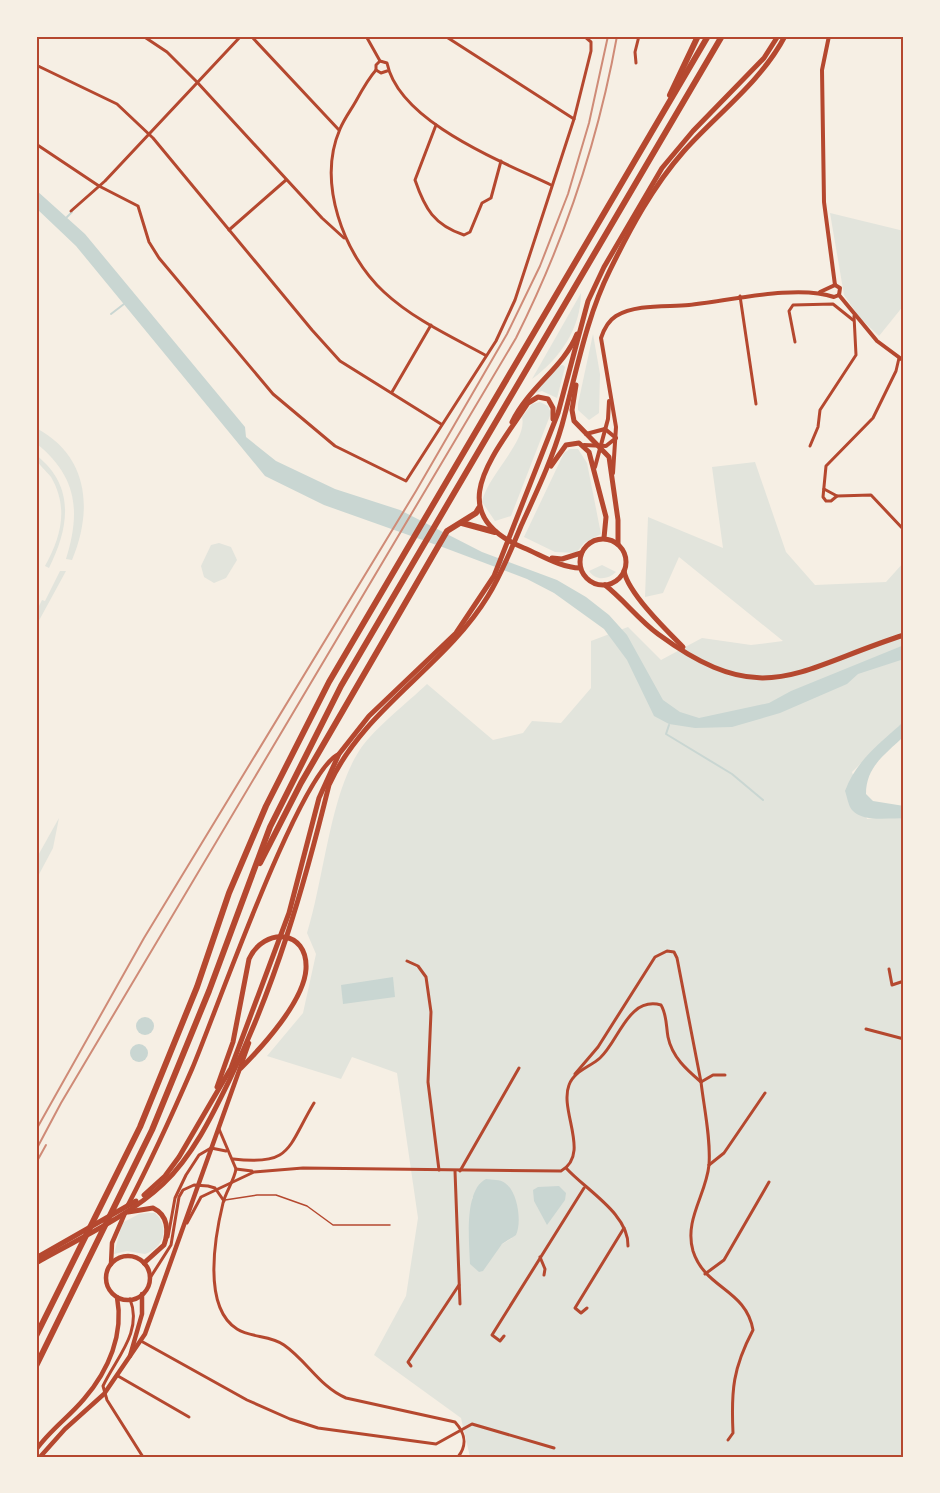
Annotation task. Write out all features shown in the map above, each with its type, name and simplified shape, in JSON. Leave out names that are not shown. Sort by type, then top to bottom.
[{"type":"highway","points":[[662,115],[698,36]]},
{"type":"highway","points":[[36,1336],[140,1126],[197,987],[230,893],[266,806],[329,682],[708,36]]},
{"type":"highway","points":[[36,1366],[152,1130],[209,991],[270,827],[303,758],[341,686],[722,36]]},
{"type":"highway","points":[[242,898],[301,783],[447,531],[455,524],[472,516],[478,508]]},
{"type":"highway","points":[[455,524],[468,523],[495,532]]},
{"type":"main road","points":[[509,432],[512,420],[531,392],[573,345],[593,289],[628,223],[673,154],[753,70],[778,36]]},
{"type":"main road","points":[[543,480],[562,427],[601,289],[653,193],[682,153],[769,63],[785,36]]},
{"type":"main road","points":[[515,535],[565,390],[583,318]]},
{"type":"main road","points":[[580,359],[572,410],[574,421],[609,457],[613,474],[618,544],[626,558],[624,571],[627,582],[651,613],[693,657]]},
{"type":"main road","points":[[551,429],[552,404],[548,399],[538,397],[528,403],[480,482],[478,508],[483,519],[495,532],[515,544],[569,567],[580,568]]},
{"type":"main road","points":[[40,1457],[65,1429],[104,1394],[130,1359],[154,1314],[182,1229],[295,915],[329,785],[355,740],[453,643],[487,594],[543,480],[561,449],[569,444],[584,445],[595,467],[607,522],[604,538]]},
{"type":"main road","points":[[618,544],[604,538],[587,544],[581,553],[580,568],[589,580],[604,585],[638,617],[693,657],[728,674],[760,678],[781,677],[829,665],[904,635]]},
{"type":"main road","points":[[550,558],[562,559],[581,553]]},
{"type":"main road","points":[[604,585],[614,582],[624,571]]},
{"type":"main road","points":[[36,1257],[133,1206],[165,1176],[189,1142],[238,1050],[290,913],[319,798],[339,754],[369,716],[456,633],[487,594]]},
{"type":"main road","points":[[36,1450],[84,1399],[108,1361],[120,1327],[117,1296],[106,1283],[111,1264],[114,1233],[192,1070],[266,880],[319,775],[332,757],[339,754]]},
{"type":"main road","points":[[216,1094],[233,1042],[249,959],[259,944],[273,937],[293,940],[301,948],[305,959],[302,986],[284,1016],[241,1068]]},
{"type":"main road","points":[[36,1263],[118,1216],[165,1182],[187,1154],[216,1106],[251,1035]]},
{"type":"main road","points":[[133,1206],[148,1207],[161,1213],[167,1226],[161,1250],[144,1263]]},
{"type":"main road","points":[[111,1264],[126,1256],[135,1257],[144,1263],[150,1278],[142,1294],[142,1314],[130,1359]]},
{"type":"main road","points":[[117,1296],[130,1299],[142,1294]]},
{"type":"street","points":[[143,36],[167,52],[286,180],[345,238],[382,290],[404,308],[485,355]]},
{"type":"street","points":[[71,211],[99,186],[242,36]]},
{"type":"street","points":[[251,36],[339,130]]},
{"type":"street","points":[[366,36],[380,61],[387,63],[387,71],[409,104],[436,124],[501,161],[552,185]]},
{"type":"street","points":[[445,36],[574,120]]},
{"type":"street","points":[[36,144],[99,186],[138,206],[149,242],[159,258],[273,394],[335,446],[406,481],[496,341],[515,300],[574,120],[591,42],[585,36]]},
{"type":"street","points":[[636,63],[635,52],[639,36]]},
{"type":"street","points":[[810,446],[818,427],[820,410],[856,355],[854,318],[839,295],[840,290],[835,285],[824,202],[822,70],[829,36]]},
{"type":"street","points":[[345,238],[333,194],[332,165],[339,130],[380,61]]},
{"type":"street","points":[[36,65],[111,100],[149,134],[340,361],[442,424]]},
{"type":"street","points":[[376,70],[381,73],[387,71]]},
{"type":"street","points":[[436,124],[415,180],[430,213],[445,229],[464,235],[470,232],[482,203],[491,198],[501,161]]},
{"type":"street","points":[[229,230],[286,180]]},
{"type":"street","points":[[818,293],[835,285]]},
{"type":"street","points":[[829,288],[829,295]]},
{"type":"street","points":[[613,474],[616,438],[614,412],[609,397],[601,338],[605,327],[615,317],[637,309],[687,305],[740,296],[818,293],[834,297],[839,295]]},
{"type":"street","points":[[740,296],[756,404]]},
{"type":"street","points":[[795,342],[789,311],[793,305],[833,304],[854,318],[877,341],[904,361]]},
{"type":"street","points":[[392,392],[431,325]]},
{"type":"street","points":[[837,496],[831,501],[826,501],[823,497],[826,466],[873,418],[896,371],[899,358]]},
{"type":"street","points":[[595,467],[605,429],[609,397]]},
{"type":"street","points":[[585,434],[605,429]]},
{"type":"street","points":[[605,429],[616,438]]},
{"type":"street","points":[[584,445],[600,447],[609,445],[616,438]]},
{"type":"street","points":[[824,488],[837,496],[871,495],[904,530]]},
{"type":"street","points":[[236,1169],[254,1172],[303,1168],[552,1173],[566,1168],[574,1150],[567,1098],[573,1078],[598,1047],[655,957],[667,951],[674,952],[701,1082],[709,1165],[690,1230],[694,1251],[705,1274],[737,1299],[752,1322],[753,1330],[740,1355],[734,1376],[733,1433],[728,1440]]},
{"type":"street","points":[[407,961],[418,966],[426,977],[431,1012],[428,1082],[439,1170]]},
{"type":"street","points":[[890,969],[892,985],[904,981]]},
{"type":"street","points":[[573,1078],[604,1054],[636,1010],[654,1003],[661,1005],[665,1011],[670,1044],[683,1067],[701,1082]]},
{"type":"street","points":[[866,1029],[904,1039]]},
{"type":"street","points":[[460,1171],[519,1068]]},
{"type":"street","points":[[701,1082],[713,1075],[725,1076]]},
{"type":"street","points":[[709,1165],[724,1153],[765,1093]]},
{"type":"street","points":[[233,1159],[269,1161],[281,1157],[314,1103]]},
{"type":"street","points":[[219,1128],[226,1151],[233,1159],[236,1169],[224,1201],[213,1274],[218,1299],[229,1323],[247,1334],[283,1344],[333,1392],[366,1404],[446,1418],[461,1429],[465,1442],[458,1457]]},
{"type":"street","points":[[165,1241],[171,1227],[175,1198],[199,1155],[211,1148],[226,1151]]},
{"type":"street","points":[[566,1168],[584,1188],[619,1218],[628,1246]]},
{"type":"street","points":[[455,1170],[460,1304]]},
{"type":"street","points":[[182,1229],[198,1201],[215,1188],[254,1172]]},
{"type":"street","points":[[705,1274],[724,1260],[769,1182]]},
{"type":"street","points":[[150,1278],[171,1245],[179,1197],[183,1190],[198,1185],[215,1188],[224,1201]]},
{"type":"street","points":[[504,1336],[498,1341],[492,1335],[584,1188]]},
{"type":"street","points":[[587,1308],[581,1313],[575,1308],[624,1228]]},
{"type":"street","points":[[540,1257],[545,1269],[544,1275]]},
{"type":"street","points":[[411,1366],[408,1362],[460,1283]]},
{"type":"street","points":[[130,1299],[135,1310],[134,1323],[124,1349],[103,1386],[104,1394],[143,1457]]},
{"type":"street","points":[[141,1341],[248,1400],[308,1425],[346,1433],[436,1444],[472,1424],[554,1448]]},
{"type":"street","points":[[118,1376],[189,1417]]},
{"type":"lane","points":[[224,1201],[257,1195],[276,1195],[307,1206],[333,1225],[390,1225]]},
{"type":"shaded area","points":[[36,190],[85,234],[245,427],[246,437],[276,461],[335,489],[400,510],[482,552],[557,580],[586,597],[609,615],[627,635],[663,700],[680,712],[699,718],[769,703],[791,691],[904,645],[904,659],[858,674],[847,684],[780,713],[732,727],[695,728],[669,724],[654,716],[627,660],[604,629],[554,593],[527,579],[324,505],[265,476],[76,246],[36,208]]},
{"type":"shaded area","points":[[830,213],[904,231],[904,305],[879,336],[860,318],[844,295]]},
{"type":"shaded area","points":[[581,293],[577,319],[567,342],[551,362],[532,379]]},
{"type":"shaded area","points":[[593,334],[600,374],[599,413],[589,420],[578,410],[578,404]]},
{"type":"shaded area","points":[[558,366],[565,367],[557,398],[542,391],[535,393]]},
{"type":"shaded area","points":[[540,402],[548,406],[551,413],[511,516],[495,521],[482,502],[486,491],[514,447],[522,426],[522,417],[532,404]]},
{"type":"shaded area","points":[[36,428],[54,440],[67,453],[82,486],[83,522],[72,560],[66,559],[73,525],[72,495],[60,468],[36,443]]},
{"type":"shaded area","points":[[570,449],[578,449],[587,463],[601,534],[584,543],[576,553],[555,552],[524,537],[564,453]]},
{"type":"shaded area","points":[[36,455],[49,467],[58,480],[65,508],[61,538],[49,568],[45,566],[59,533],[61,522],[60,500],[51,477],[42,467]]},
{"type":"shaded area","points":[[755,462],[786,552],[815,585],[886,582],[904,562],[904,721],[852,772],[867,819],[885,817],[904,819],[904,1457],[470,1457],[461,1418],[374,1355],[406,1296],[418,1218],[397,1073],[352,1057],[341,1079],[267,1056],[303,1013],[316,954],[307,933],[335,812],[350,767],[361,748],[375,732],[427,684],[493,740],[523,733],[532,721],[561,723],[591,688],[591,641],[628,627],[661,660],[702,638],[751,645],[783,641],[679,557],[663,593],[645,597],[648,517],[723,548],[712,467]],"holes":[[[472,1197],[512,1238],[470,1264]]]},
{"type":"shaded area","points":[[219,543],[231,547],[237,560],[226,578],[214,583],[204,577],[201,566],[211,545]]},
{"type":"shaded area","points":[[602,565],[616,572],[609,577],[598,578],[589,571]]},
{"type":"shaded area","points":[[60,571],[66,571],[36,626],[36,612],[42,600],[45,601]]},
{"type":"shaded area","points":[[904,721],[904,736],[873,768],[866,794],[873,801],[904,806],[904,819],[863,817],[852,810],[845,791],[863,761]]},
{"type":"shaded area","points":[[59,818],[53,848],[36,880],[36,859]]},
{"type":"shaded area","points":[[393,977],[395,997],[343,1004],[341,985]]},
{"type":"shaded area","points":[[141,1017],[149,1017],[154,1022],[152,1033],[141,1035],[136,1030],[136,1022]]},
{"type":"shaded area","points":[[135,1044],[143,1044],[148,1049],[146,1060],[135,1062],[130,1057],[130,1049]]},
{"type":"shaded area","points":[[486,1179],[501,1181],[509,1187],[518,1207],[519,1223],[516,1235],[502,1244],[483,1271],[479,1272],[470,1264],[469,1216],[474,1193]]},
{"type":"shaded area","points":[[559,1186],[566,1193],[565,1200],[547,1225],[534,1201],[533,1190],[538,1187]]},
{"type":"shaded area","points":[[155,1213],[160,1219],[163,1231],[157,1247],[145,1254],[127,1251],[114,1254],[122,1223],[139,1214]]},
{"type":"waterway","points":[[67,217],[72,212]]},
{"type":"waterway","points":[[111,314],[124,304]]},
{"type":"waterway","points":[[669,725],[666,734],[732,774],[763,800]]},
{"type":"railway","points":[[36,1130],[144,938],[416,491],[507,334],[540,266],[568,194],[589,123],[608,36]]},
{"type":"railway","points":[[36,1150],[61,1103],[516,338],[549,265],[577,191],[600,114],[617,36]]},
{"type":"railway","points":[[36,1163],[46,1145]]}]
